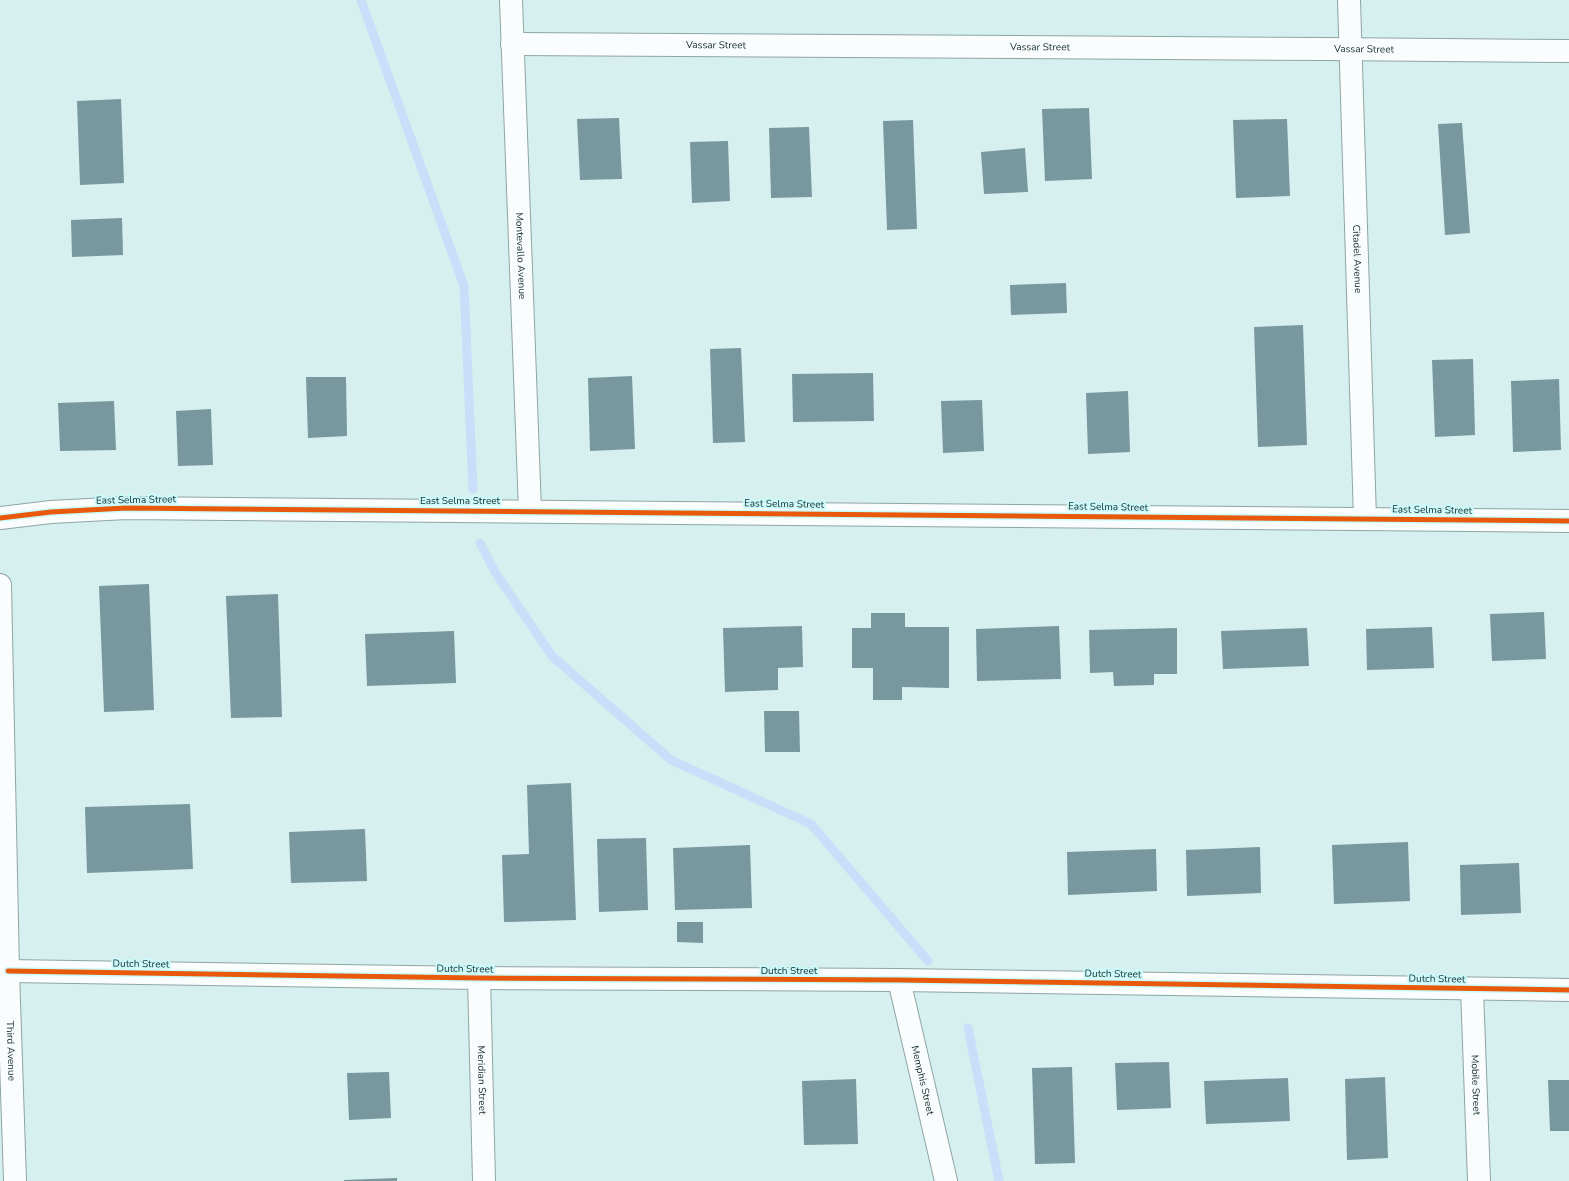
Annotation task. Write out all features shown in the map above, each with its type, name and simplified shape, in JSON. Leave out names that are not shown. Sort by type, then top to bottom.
[{"type":"street","name":"Montevallo Avenue","points":[[511,0],[530,511]]},
{"type":"street","name":"Citadel Avenue","points":[[1349,0],[1365,519]]},
{"type":"street","name":"Vassar Street","points":[[512,44],[1569,51]]},
{"type":"street","name":"East Selma Street","points":[[0,518],[51,512],[126,508],[1569,521]]},
{"type":"street","name":"Third Avenue","points":[[0,585],[14,1181]]},
{"type":"street","name":"Dutch Street","points":[[8,970],[479,978],[899,980],[1569,990]]},
{"type":"street","name":"Meridian Street","points":[[479,978],[484,1181]]},
{"type":"street","name":"Memphis Street","points":[[899,980],[946,1181]]},
{"type":"street","name":"Mobile Street","points":[[1472,988],[1479,1181]]},
{"type":"building","points":[[121,99],[124,183],[80,185],[77,101]]},
{"type":"building","points":[[1089,108],[1092,179],[1045,181],[1042,109]]},
{"type":"building","points":[[619,118],[622,179],[580,180],[577,119]]},
{"type":"building","points":[[1287,119],[1290,196],[1236,198],[1233,120]]},
{"type":"building","points":[[913,120],[917,229],[887,230],[883,121]]},
{"type":"building","points":[[1462,123],[1470,233],[1445,235],[1438,124]]},
{"type":"building","points":[[809,127],[812,197],[771,198],[769,128]]},
{"type":"building","points":[[728,141],[730,201],[692,203],[690,142]]},
{"type":"building","points":[[1025,148],[1028,192],[984,194],[981,152]]},
{"type":"building","points":[[122,218],[123,255],[72,257],[71,220]]},
{"type":"building","points":[[1066,283],[1067,313],[1011,315],[1010,285]]},
{"type":"building","points":[[1303,325],[1307,445],[1258,447],[1254,327]]},
{"type":"building","points":[[741,348],[745,442],[713,443],[710,349]]},
{"type":"building","points":[[1473,359],[1475,435],[1435,437],[1432,360]]},
{"type":"building","points":[[873,373],[874,421],[793,422],[792,374]]},
{"type":"building","points":[[632,376],[635,449],[590,451],[588,378]]},
{"type":"building","points":[[306,377],[346,377],[347,436],[308,438]]},
{"type":"building","points":[[1559,379],[1561,450],[1513,452],[1511,381]]},
{"type":"building","points":[[1128,391],[1130,452],[1088,454],[1086,393]]},
{"type":"building","points":[[982,400],[984,451],[943,453],[941,401]]},
{"type":"building","points":[[114,401],[116,450],[60,451],[58,403]]},
{"type":"building","points":[[211,409],[213,465],[178,466],[176,411]]},
{"type":"building","points":[[149,584],[154,710],[104,712],[99,586]]},
{"type":"building","points":[[278,594],[282,717],[231,718],[226,596]]},
{"type":"building","points":[[1544,612],[1546,659],[1492,661],[1490,614]]},
{"type":"building","points":[[871,613],[905,613],[905,627],[949,627],[949,688],[902,687],[902,700],[873,700],[873,668],[852,668],[852,628],[871,628]]},
{"type":"building","points":[[802,626],[803,667],[778,668],[778,690],[725,692],[723,628]]},
{"type":"building","points":[[1059,626],[1061,679],[977,681],[976,629]]},
{"type":"building","points":[[1432,627],[1434,668],[1367,670],[1366,629]]},
{"type":"building","points":[[1177,628],[1177,674],[1154,674],[1154,685],[1114,686],[1113,672],[1090,673],[1089,630]]},
{"type":"building","points":[[1307,628],[1309,666],[1223,669],[1221,631]]},
{"type":"building","points":[[454,631],[456,683],[367,686],[365,634]]},
{"type":"building","points":[[764,711],[799,711],[800,752],[765,752]]},
{"type":"building","points":[[571,783],[576,920],[504,922],[502,855],[529,854],[527,785]]},
{"type":"building","points":[[190,804],[193,869],[87,873],[85,807]]},
{"type":"building","points":[[365,829],[367,881],[291,883],[289,832]]},
{"type":"building","points":[[646,838],[648,910],[599,912],[597,839]]},
{"type":"building","points":[[1408,842],[1410,901],[1334,904],[1332,845]]},
{"type":"building","points":[[750,845],[752,908],[675,910],[673,848]]},
{"type":"building","points":[[1260,847],[1261,893],[1187,896],[1186,850]]},
{"type":"building","points":[[1156,849],[1157,891],[1068,895],[1067,852]]},
{"type":"building","points":[[1519,863],[1521,913],[1461,915],[1460,865]]},
{"type":"building","points":[[677,922],[703,922],[703,943],[677,942]]},
{"type":"building","points":[[1169,1062],[1171,1108],[1117,1110],[1115,1063]]},
{"type":"building","points":[[1072,1067],[1075,1163],[1035,1164],[1032,1068]]},
{"type":"building","points":[[389,1072],[391,1118],[349,1120],[347,1073]]},
{"type":"building","points":[[1385,1077],[1388,1158],[1347,1160],[1345,1079]]},
{"type":"building","points":[[1288,1078],[1290,1121],[1206,1124],[1204,1081]]},
{"type":"building","points":[[856,1079],[858,1144],[804,1145],[802,1081]]},
{"type":"building","points":[[1548,1080],[1569,1080],[1569,1131],[1550,1131]]},
{"type":"building","points":[[397,1178],[397,1181],[344,1181],[344,1180]]},
{"type":"waterway","points":[[361,0],[464,286],[473,489]]},
{"type":"waterway","points":[[480,543],[495,572],[552,656],[671,760],[811,824],[928,961]]},
{"type":"waterway","points":[[968,1028],[999,1181]]},
{"type":"cycle path","points":[[0,518],[51,512],[126,508],[1569,521]]},
{"type":"cycle path","points":[[8,971],[479,978],[899,980],[1569,990]]}]
